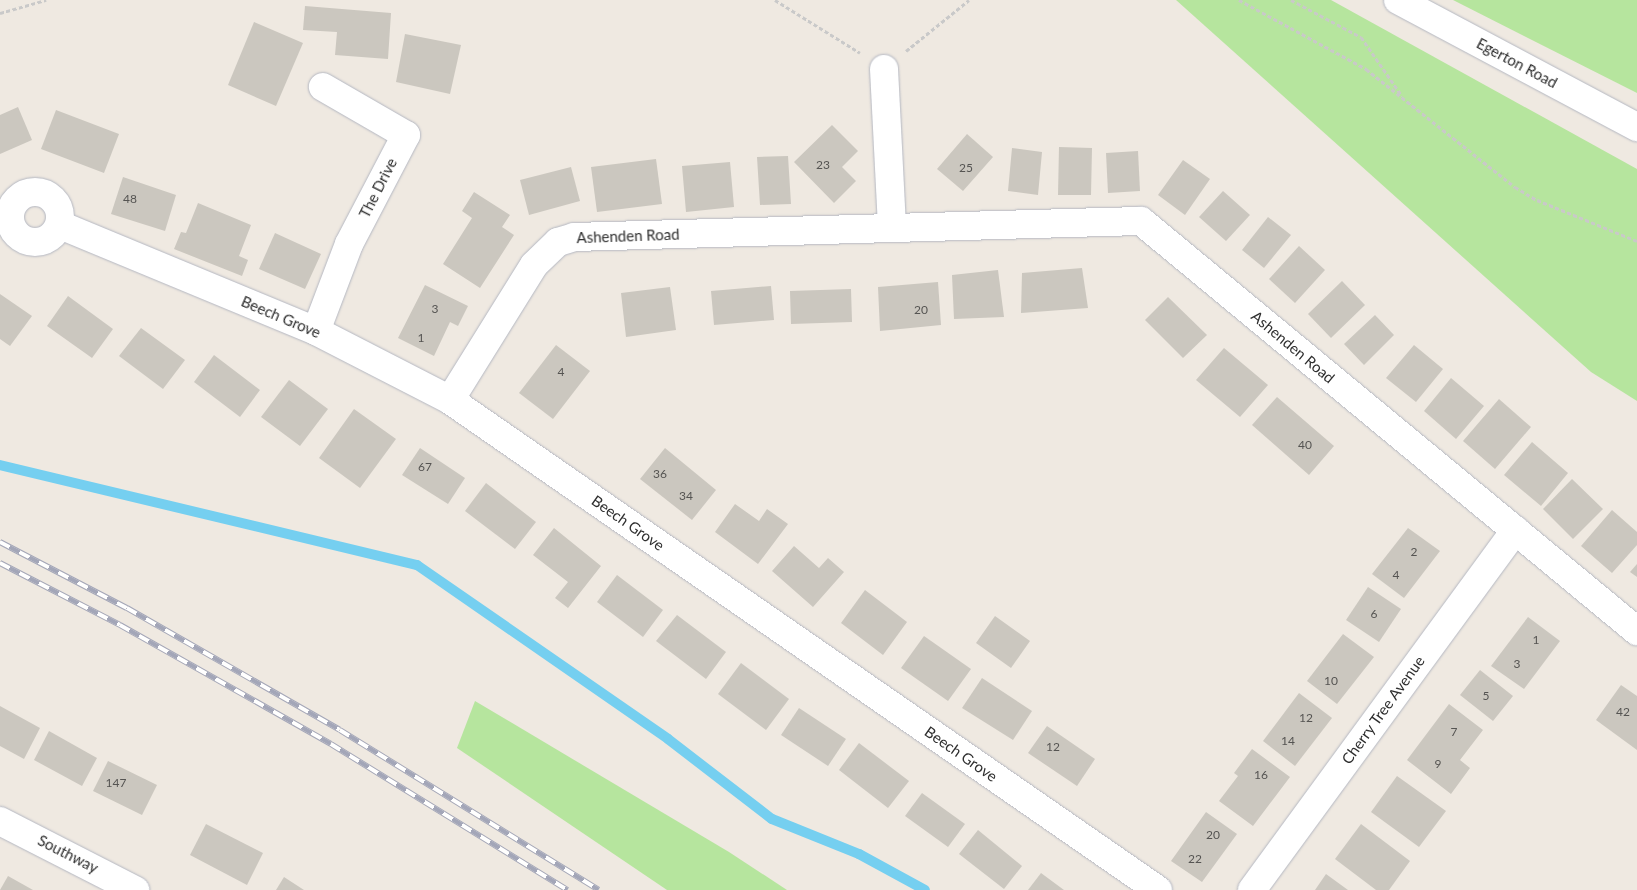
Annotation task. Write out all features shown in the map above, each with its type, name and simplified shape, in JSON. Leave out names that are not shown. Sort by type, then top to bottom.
[{"type":"street","name":"Egerton Road","points":[[1398,0],[1637,126]]},
{"type":"street","points":[[884,69],[892,228]]},
{"type":"street","name":"The Drive","points":[[316,331],[349,244],[406,135],[323,87]]},
{"type":"street","name":"Ashenden Road","points":[[450,400],[534,265],[558,242],[574,237],[1141,221],[1637,631]]},
{"type":"street","name":"Beech Grove","points":[[60,225],[316,331],[450,400],[1158,890]]},
{"type":"street","name":"Cherry Tree Avenue","points":[[1252,890],[1515,530]]},
{"type":"street","name":"Southway","points":[[0,821],[135,890]]},
{"type":"path","points":[[0,12],[46,0]]},
{"type":"path","points":[[776,0],[884,69],[970,0]]},
{"type":"path","points":[[1239,0],[1366,69],[1499,176],[1537,200],[1637,241]]},
{"type":"path","points":[[1291,0],[1361,37],[1400,94],[1432,123]]},
{"type":"green space","points":[[1176,0],[1331,0],[1637,169],[1637,401],[1591,372]]},
{"type":"green space","points":[[1453,0],[1637,0],[1637,93]]},
{"type":"green space","points":[[475,701],[729,852],[787,890],[667,890],[457,748]]},
{"type":"building","points":[[305,6],[391,13],[388,59],[335,55],[337,32],[303,30]]},
{"type":"building","points":[[254,22],[303,43],[276,106],[228,85]]},
{"type":"building","points":[[405,34],[461,45],[450,94],[396,82]]},
{"type":"building","points":[[18,107],[32,140],[0,154],[0,115]]},
{"type":"building","points":[[56,110],[119,134],[104,173],[41,149]]},
{"type":"building","points":[[832,125],[858,151],[842,167],[856,181],[834,203],[794,162]]},
{"type":"building","points":[[967,134],[993,157],[963,191],[937,169]]},
{"type":"building","points":[[1059,147],[1092,148],[1091,195],[1058,195]]},
{"type":"building","points":[[1012,148],[1042,152],[1038,195],[1008,191]]},
{"type":"building","points":[[1138,151],[1140,191],[1108,193],[1106,153]]},
{"type":"building","points":[[788,156],[791,204],[760,205],[757,157]]},
{"type":"building","points":[[656,159],[662,204],[597,212],[591,167]]},
{"type":"building","points":[[1183,160],[1210,179],[1185,215],[1158,195]]},
{"type":"building","points":[[730,162],[734,207],[686,212],[682,166]]},
{"type":"building","points":[[571,167],[580,201],[529,215],[520,180]]},
{"type":"building","points":[[123,177],[176,195],[165,231],[111,214]]},
{"type":"building","points":[[1223,191],[1250,215],[1226,241],[1199,217]]},
{"type":"building","points":[[474,192],[510,215],[502,227],[514,235],[480,288],[443,264],[472,218],[462,211]]},
{"type":"building","points":[[198,203],[251,225],[239,256],[248,260],[242,276],[174,249],[181,232],[186,233]]},
{"type":"building","points":[[1268,217],[1291,235],[1264,268],[1242,250]]},
{"type":"building","points":[[275,233],[321,254],[305,289],[259,269]]},
{"type":"building","points":[[1299,246],[1325,270],[1295,303],[1269,279]]},
{"type":"building","points":[[1082,268],[1088,308],[1021,313],[1022,273]]},
{"type":"building","points":[[998,270],[1004,317],[954,319],[952,275]]},
{"type":"building","points":[[1342,281],[1365,305],[1331,338],[1308,314]]},
{"type":"building","points":[[938,282],[941,325],[880,331],[878,287]]},
{"type":"building","points":[[425,285],[468,306],[458,326],[450,322],[434,356],[398,338]]},
{"type":"building","points":[[771,286],[774,320],[714,325],[711,291]]},
{"type":"building","points":[[670,287],[676,330],[626,337],[621,293]]},
{"type":"building","points":[[851,289],[852,322],[791,324],[790,291]]},
{"type":"building","points":[[0,294],[32,316],[10,346],[0,339]]},
{"type":"building","points":[[68,296],[113,329],[92,358],[47,326]]},
{"type":"building","points":[[1168,297],[1207,335],[1183,358],[1145,320]]},
{"type":"building","points":[[1375,315],[1394,335],[1364,365],[1344,344]]},
{"type":"building","points":[[141,328],[185,360],[163,389],[119,356]]},
{"type":"building","points":[[556,345],[590,371],[553,419],[519,393]]},
{"type":"building","points":[[1414,345],[1443,369],[1416,402],[1386,378]]},
{"type":"building","points":[[1224,348],[1268,385],[1240,417],[1196,380]]},
{"type":"building","points":[[214,355],[260,390],[240,417],[194,382]]},
{"type":"building","points":[[1451,378],[1484,406],[1456,439],[1424,411]]},
{"type":"building","points":[[289,380],[328,409],[300,446],[261,417]]},
{"type":"building","points":[[1277,397],[1334,446],[1309,475],[1252,425]]},
{"type":"building","points":[[1499,399],[1531,427],[1495,469],[1463,441]]},
{"type":"building","points":[[354,409],[396,439],[360,488],[319,458]]},
{"type":"building","points":[[1532,442],[1568,473],[1541,506],[1504,475]]},
{"type":"building","points":[[420,448],[465,478],[448,504],[402,475]]},
{"type":"building","points":[[665,448],[716,490],[692,520],[640,479]]},
{"type":"building","points":[[1572,479],[1603,509],[1573,539],[1543,509]]},
{"type":"building","points":[[486,483],[536,522],[515,549],[465,511]]},
{"type":"building","points":[[735,504],[759,521],[767,509],[788,524],[758,564],[715,532]]},
{"type":"building","points":[[1612,510],[1637,532],[1637,545],[1612,573],[1581,546]]},
{"type":"building","points":[[554,528],[601,566],[568,608],[555,598],[568,582],[533,555]]},
{"type":"building","points":[[1408,528],[1440,551],[1404,598],[1372,574]]},
{"type":"building","points":[[794,546],[819,568],[828,558],[844,572],[813,607],[772,571]]},
{"type":"building","points":[[1637,564],[1637,577],[1630,572]]},
{"type":"building","points":[[617,575],[663,610],[643,637],[597,602]]},
{"type":"building","points":[[1368,587],[1401,609],[1379,642],[1346,620]]},
{"type":"building","points":[[865,590],[907,622],[883,655],[841,623]]},
{"type":"building","points":[[677,615],[726,652],[706,679],[656,641]]},
{"type":"building","points":[[995,616],[1030,641],[1011,668],[976,643]]},
{"type":"building","points":[[1528,617],[1560,641],[1524,689],[1491,666]]},
{"type":"building","points":[[1343,634],[1374,657],[1337,704],[1307,681]]},
{"type":"building","points":[[924,636],[971,669],[948,701],[901,668]]},
{"type":"building","points":[[741,663],[789,699],[766,730],[718,694]]},
{"type":"building","points":[[1480,670],[1513,696],[1493,721],[1460,695]]},
{"type":"building","points":[[982,678],[1032,711],[1013,740],[962,708]]},
{"type":"building","points":[[1621,685],[1637,696],[1637,750],[1596,720]]},
{"type":"building","points":[[1299,693],[1332,718],[1295,766],[1263,741]]},
{"type":"building","points":[[1449,704],[1483,730],[1460,760],[1470,768],[1451,794],[1407,760]]},
{"type":"building","points":[[0,706],[40,728],[24,759],[0,746]]},
{"type":"building","points":[[799,708],[846,739],[828,766],[781,735]]},
{"type":"building","points":[[1047,726],[1095,759],[1077,786],[1028,753]]},
{"type":"building","points":[[49,731],[97,758],[82,786],[34,760]]},
{"type":"building","points":[[859,743],[909,781],[888,808],[839,770]]},
{"type":"building","points":[[1252,749],[1290,777],[1253,826],[1219,801],[1238,776],[1234,773]]},
{"type":"building","points":[[108,761],[157,785],[142,815],[93,791]]},
{"type":"building","points":[[1397,776],[1446,811],[1419,847],[1371,812]]},
{"type":"building","points":[[922,793],[965,824],[948,847],[905,816]]},
{"type":"building","points":[[1206,812],[1237,834],[1202,882],[1171,861]]},
{"type":"building","points":[[206,824],[263,853],[247,885],[190,855]]},
{"type":"building","points":[[1361,824],[1410,861],[1389,890],[1376,890],[1335,859]]},
{"type":"building","points":[[978,830],[1022,866],[1004,889],[959,854]]},
{"type":"building","points":[[1041,873],[1064,890],[1028,890]]},
{"type":"building","points":[[1326,874],[1348,890],[1315,890]]},
{"type":"building","points":[[8,876],[33,890],[0,890]]},
{"type":"building","points":[[284,877],[304,890],[276,890]]},
{"type":"waterway","points":[[0,465],[417,565],[668,739],[772,819],[859,854],[925,890]]},
{"type":"railway","points":[[0,542],[127,608],[340,730],[599,890]]},
{"type":"railway","points":[[0,563],[120,625],[331,744],[567,890]]}]
